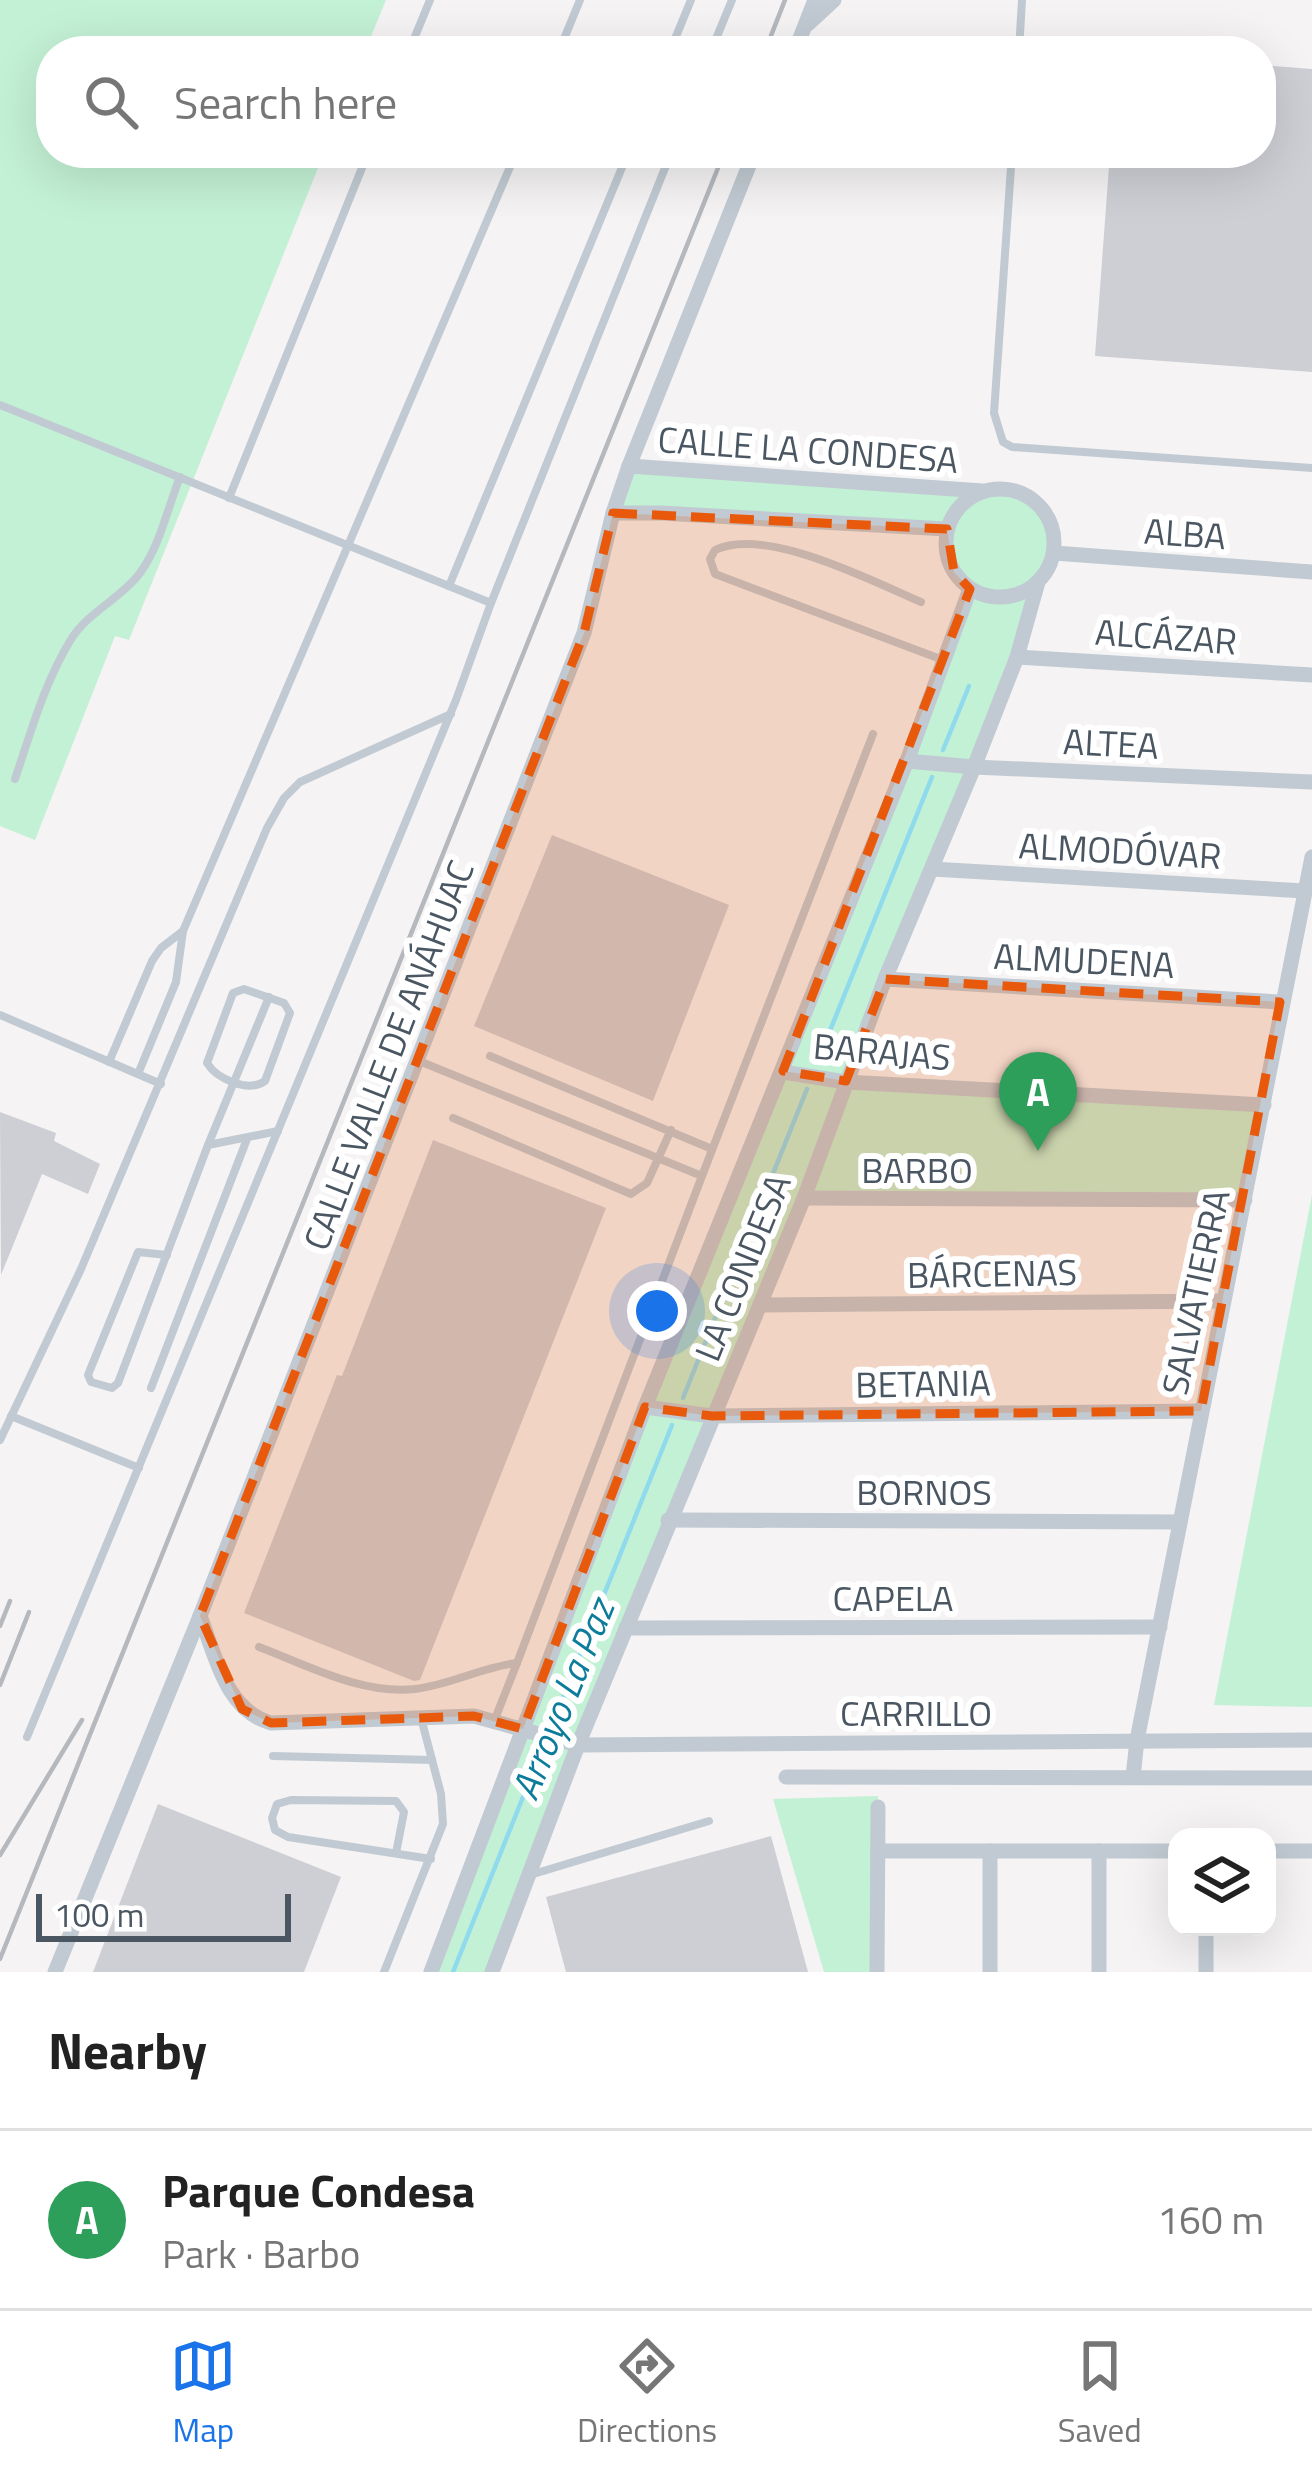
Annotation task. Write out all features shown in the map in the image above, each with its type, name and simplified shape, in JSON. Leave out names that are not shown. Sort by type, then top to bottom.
[{"type":"street","points":[[801,36],[815,0]]},
{"type":"street","points":[[806,25],[834,0]]},
{"type":"street","name":"CALLE VALLE DE ANÁHUAC","points":[[55,1972],[200,1616],[584,633],[629,466],[748,168]]},
{"type":"street","name":"CALLE LA CONDESA","points":[[629,466],[982,491]]},
{"type":"street","points":[[1014,490],[1029,496],[1050,521],[1054,554],[1038,582],[1005,597],[970,589],[954,572],[946,551],[947,529],[955,512],[982,491],[1014,490]]},
{"type":"street","name":"CALLE LA CONDESA","points":[[613,513],[947,529]]},
{"type":"street","name":"ALBA","points":[[1054,554],[1312,572]]},
{"type":"street","name":"LA CONDESA","points":[[492,1972],[573,1744],[761,1305],[885,979],[974,767],[1017,657],[1038,582]]},
{"type":"street","name":"LA CONDESA","points":[[431,1972],[527,1731],[645,1407],[908,761],[970,589]]},
{"type":"street","name":"ALCÁZAR","points":[[1017,657],[1312,676]]},
{"type":"street","name":"ALTEA","points":[[908,761],[1312,782]]},
{"type":"street","name":"SALVATIERRA","points":[[1133,1777],[1264,1105],[1280,1001],[1312,857]]},
{"type":"street","name":"ALMODÓVAR","points":[[932,869],[1305,891]]},
{"type":"street","name":"ALMUDENA","points":[[885,979],[1280,1001]]},
{"type":"street","name":"BARAJAS","points":[[782,1072],[846,1082],[1264,1105]]},
{"type":"street","name":"BARBO","points":[[804,1198],[1245,1200]]},
{"type":"street","name":"BÁRCENAS","points":[[761,1305],[1223,1300]]},
{"type":"street","name":"BETANIA","points":[[645,1407],[712,1416],[1202,1411]]},
{"type":"street","name":"BORNOS","points":[[668,1520],[1180,1522]]},
{"type":"street","name":"CARRILLO","points":[[200,1616],[232,1695],[256,1719],[272,1723],[474,1716],[573,1744],[1312,1740]]},
{"type":"street","name":"CAPELA","points":[[626,1628],[1160,1627]]},
{"type":"street","points":[[786,1777],[1312,1778]]},
{"type":"street","points":[[877,1972],[878,1808]]},
{"type":"street","points":[[878,1851],[1168,1851]]},
{"type":"street","points":[[990,1851],[990,1972]]},
{"type":"street","points":[[1099,1851],[1099,1972]]},
{"type":"street","points":[[1276,1851],[1312,1851]]},
{"type":"street","points":[[1206,1936],[1206,1972]]},
{"type":"lane","points":[[416,36],[430,0]]},
{"type":"lane","points":[[565,36],[580,0]]},
{"type":"lane","points":[[676,36],[691,0]]},
{"type":"lane","points":[[717,36],[732,0]]},
{"type":"lane","points":[[1020,36],[1022,0]]},
{"type":"lane","points":[[229,498],[362,168]]},
{"type":"lane","points":[[138,1075],[176,982],[183,932],[510,168]]},
{"type":"lane","points":[[449,586],[622,168]]},
{"type":"lane","points":[[27,1737],[451,715],[664,168]]},
{"type":"lane","points":[[1011,168],[994,412],[1003,442],[1012,447],[1312,468]]},
{"type":"lane","points":[[0,405],[491,603]]},
{"type":"lane","points":[[15,779],[40,705],[70,641],[83,622],[142,570],[180,476]]},
{"type":"lane","points":[[921,602],[794,551],[728,544],[715,550],[710,559],[715,574],[944,661]]},
{"type":"lane","points":[[0,1440],[284,798],[300,782],[451,715]]},
{"type":"lane","points":[[495,1721],[873,734]]},
{"type":"lane","points":[[109,1062],[152,961],[183,932]]},
{"type":"lane","points":[[244,988],[269,997],[284,1003],[290,1023],[262,1084],[253,1087],[214,1072],[207,1063],[233,993],[244,988]]},
{"type":"lane","points":[[167,1255],[138,1252],[88,1375],[91,1382],[112,1388],[118,1383],[269,997]]},
{"type":"lane","points":[[0,1015],[161,1084]]},
{"type":"lane","points":[[490,1056],[712,1149]]},
{"type":"lane","points":[[419,1061],[702,1176]]},
{"type":"lane","points":[[453,1118],[631,1194],[647,1184],[671,1130]]},
{"type":"lane","points":[[208,1145],[280,1130]]},
{"type":"lane","points":[[151,1388],[247,1137]]},
{"type":"lane","points":[[11,1416],[139,1468]]},
{"type":"lane","points":[[259,1647],[344,1679],[395,1689],[422,1688],[517,1663]]},
{"type":"lane","points":[[384,1972],[443,1824],[444,1810],[421,1717]]},
{"type":"lane","points":[[273,1756],[432,1760]]},
{"type":"lane","points":[[396,1853],[404,1812],[395,1802],[291,1800],[277,1804],[274,1810],[275,1830],[288,1837],[431,1859]]},
{"type":"lane","points":[[528,1875],[709,1821]]},
{"type":"highlighted area","points":[[613,513],[947,529],[954,572],[970,589],[783,1071],[846,1081],[885,979],[1280,1002],[1201,1411],[712,1416],[645,1407],[523,1729],[474,1716],[271,1723],[242,1709],[200,1616],[584,633]]},
{"type":"green space","points":[[0,0],[386,0],[371,36],[36,36],[36,168],[318,168],[129,640],[115,636],[35,840],[0,826]]},
{"type":"green space","points":[[629,466],[1003,490],[1036,502],[1052,529],[1048,564],[846,1081],[1264,1105],[1245,1200],[804,1199],[492,1972],[431,1972],[970,589],[951,562],[947,529],[613,513]]},
{"type":"green space","points":[[1312,1195],[1312,1707],[1214,1705]]},
{"type":"green space","points":[[878,1796],[877,1972],[824,1972],[773,1799]]},
{"type":"building","points":[[1276,66],[1312,69],[1312,372],[1095,356],[1109,168],[1276,168]]},
{"type":"building","points":[[552,835],[729,905],[653,1101],[474,1026]]},
{"type":"building","points":[[0,1112],[56,1133],[54,1141],[100,1164],[88,1194],[42,1174],[1,1275]]},
{"type":"building","points":[[433,1140],[606,1208],[420,1680],[414,1681],[244,1613]]},
{"type":"building","points":[[158,1804],[341,1877],[304,1972],[93,1972]]},
{"type":"building","points":[[771,1836],[808,1972],[566,1972],[546,1897]]},
{"type":"waterway","name":"Arroyo La Paz","points":[[943,750],[969,686]]},
{"type":"waterway","name":"Arroyo La Paz","points":[[817,1063],[932,777]]},
{"type":"waterway","name":"Arroyo La Paz","points":[[683,1398],[807,1089]]},
{"type":"waterway","name":"Arroyo La Paz","points":[[549,1732],[672,1425]]},
{"type":"waterway","name":"Arroyo La Paz","points":[[453,1972],[545,1742]]},
{"type":"railway","points":[[771,36],[785,0]]},
{"type":"railway","points":[[0,1959],[718,168]]},
{"type":"railway","points":[[0,1626],[10,1601]]},
{"type":"railway","points":[[0,1685],[29,1612]]},
{"type":"railway","points":[[0,1855],[82,1720]]},
{"type":"place","name":"Parque Condesa","points":[[1038,1151]]}]
